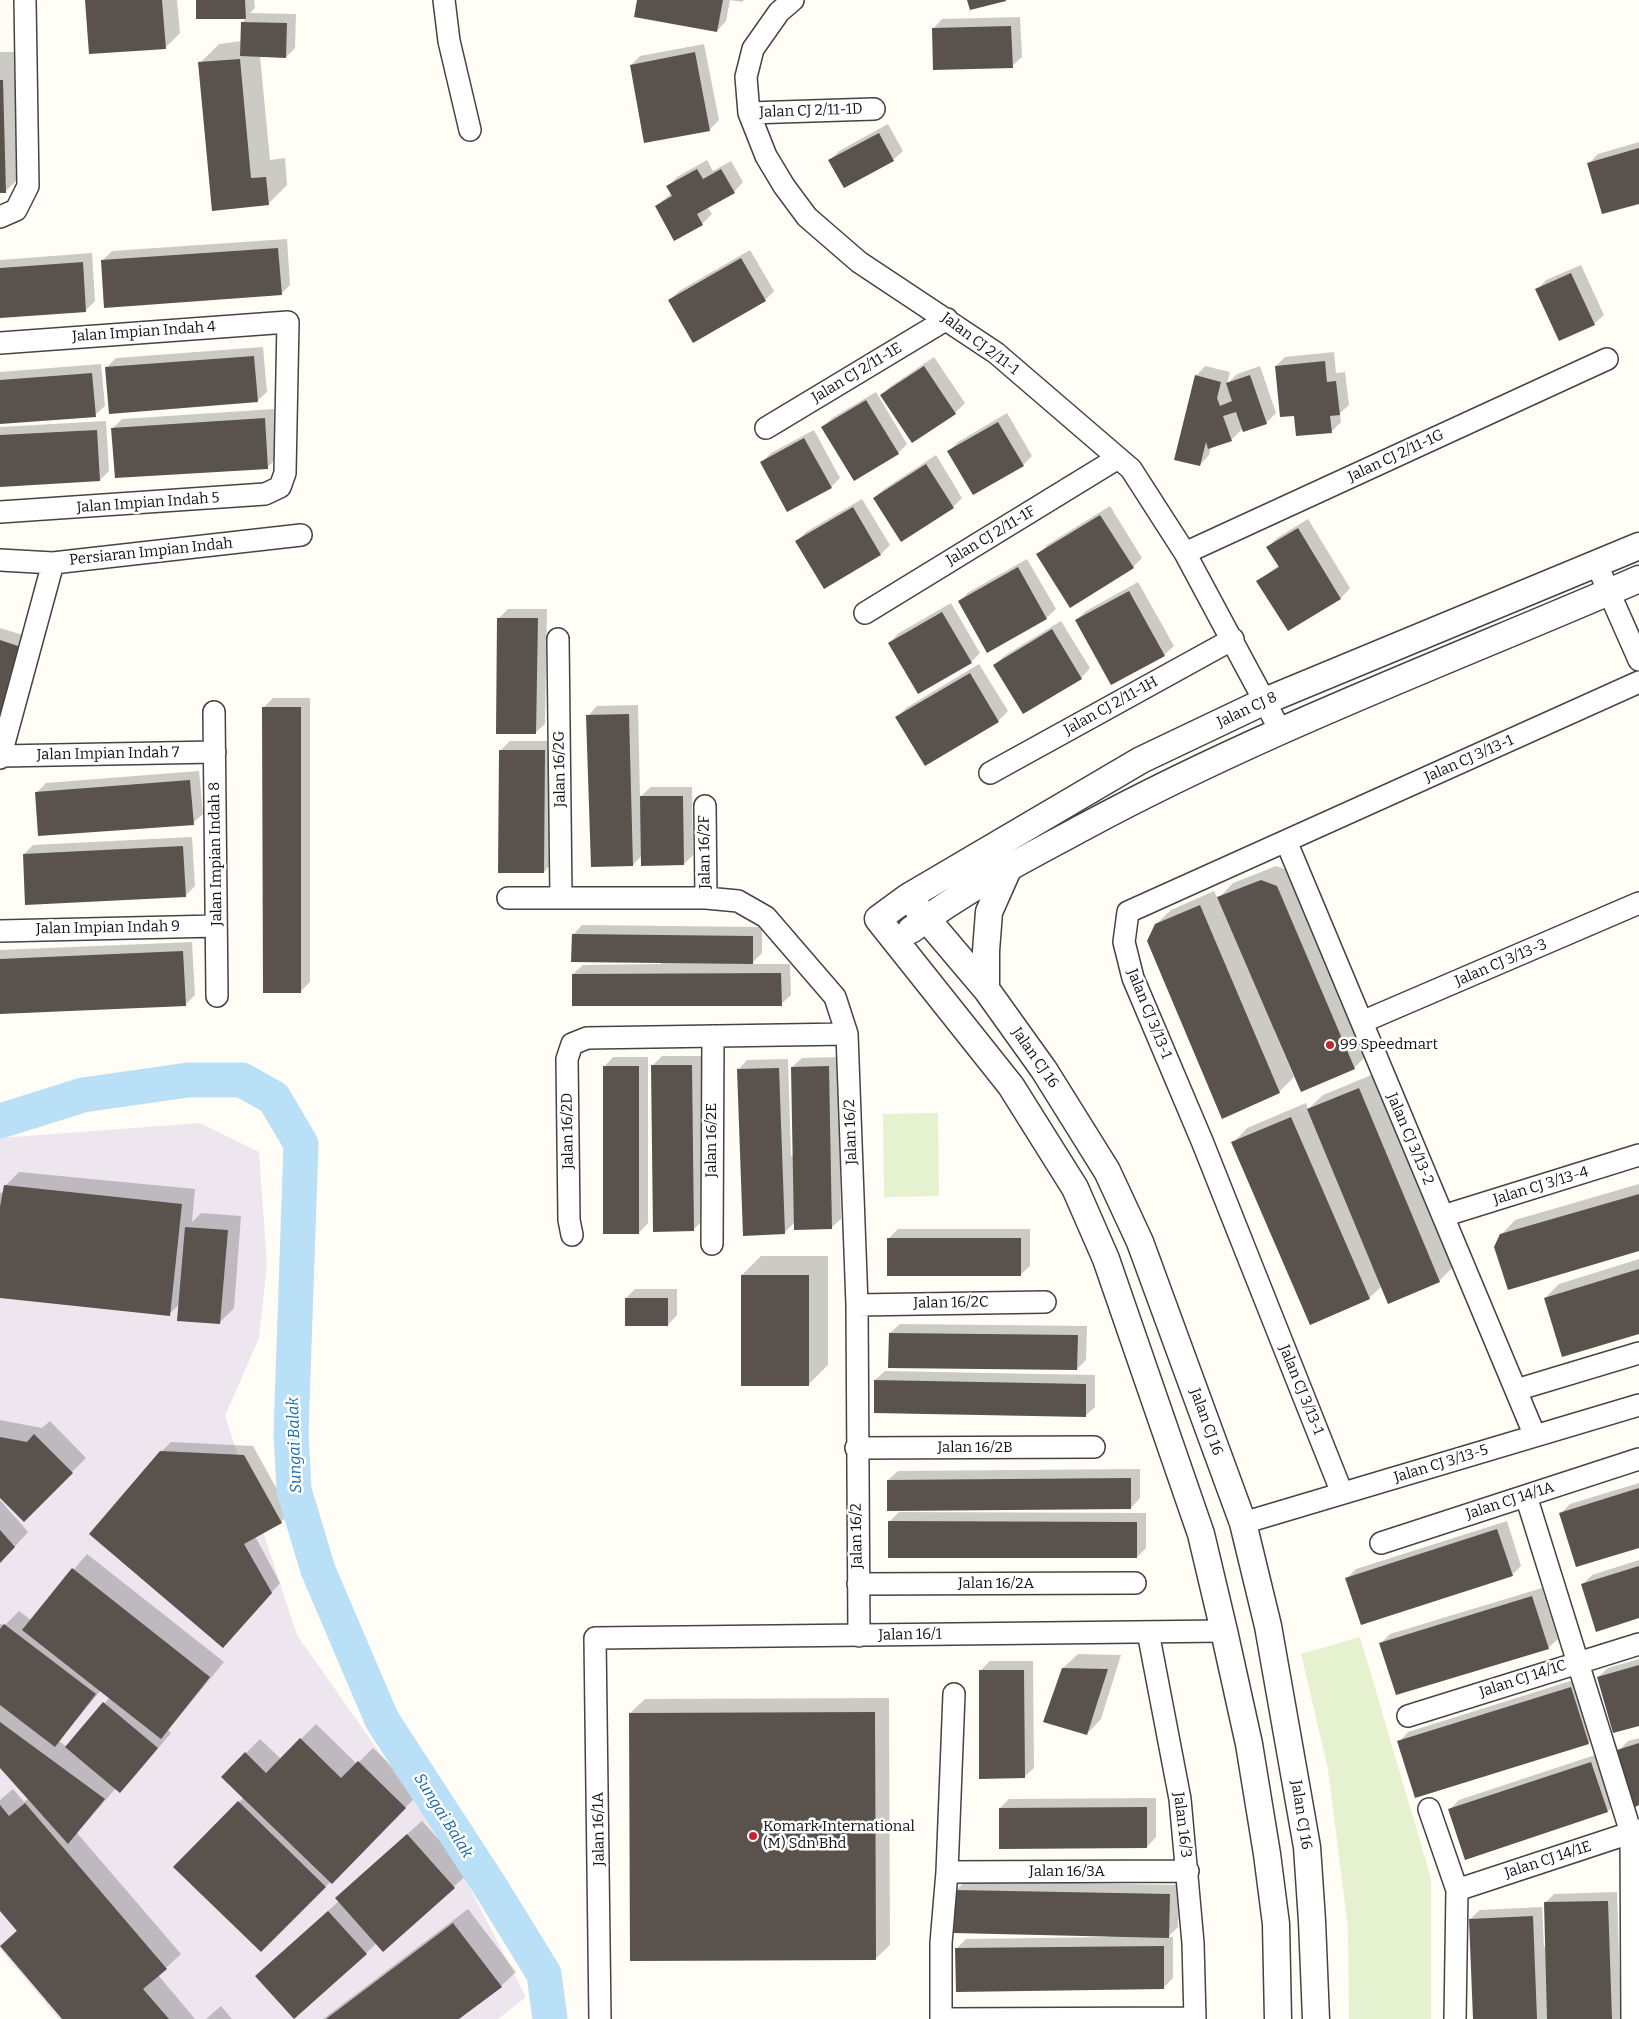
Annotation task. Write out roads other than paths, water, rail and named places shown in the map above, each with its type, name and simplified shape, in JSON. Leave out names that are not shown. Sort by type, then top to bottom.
[{"type":"street","points":[[0,217],[16,210],[28,186],[25,0]]},
{"type":"street","points":[[444,0],[449,41],[470,130]]},
{"type":"street","name":"Jalan CJ 2/11-1","points":[[793,0],[779,12],[753,49],[746,77],[749,113],[766,156],[784,186],[807,217],[859,262],[996,352],[1131,469],[1185,553],[1280,730]]},
{"type":"street","name":"Jalan CJ 2/11-1D","points":[[749,113],[874,109]]},
{"type":"street","name":"Jalan CJ 2/11-1E","points":[[766,428],[947,319]]},
{"type":"street","name":"Jalan Impian Indah 4","points":[[0,343],[288,322],[286,473]]},
{"type":"street","name":"Jalan CJ 2/11-1G","points":[[1185,553],[1607,359]]},
{"type":"street","name":"Jalan CJ 2/11-1F","points":[[865,613],[1118,458]]},
{"type":"street","name":"Jalan Impian Indah 5","points":[[0,512],[265,494],[280,487],[286,473]]},
{"type":"street","name":"Persiaran Impian Indah","points":[[0,560],[53,563],[301,535]]},
{"type":"street","name":"Jalan CJ 8","points":[[896,941],[878,919],[908,897],[1141,760],[1265,701],[1639,546]]},
{"type":"street","points":[[0,757],[53,563]]},
{"type":"street","points":[[1597,565],[1609,592],[1634,635],[1639,660]]},
{"type":"street","points":[[1278,2019],[1276,1924],[1267,1854],[1249,1744],[1224,1631],[1201,1534],[1106,1259],[1075,1188],[1012,1086],[896,941],[925,919],[1008,867],[1153,789],[1280,730],[1639,579]]},
{"type":"street","name":"Jalan 16/2G","points":[[558,639],[561,898]]},
{"type":"street","name":"Jalan CJ 2/11-1H","points":[[990,773],[1232,639]]},
{"type":"street","name":"Jalan CJ 3/13-1","points":[[1342,1493],[1205,1150],[1133,978],[1124,942],[1128,912],[1639,682]]},
{"type":"street","name":"Jalan Impian Indah 8","points":[[214,712],[217,996]]},
{"type":"street","name":"Jalan Impian Indah 7","points":[[0,757],[215,752]]},
{"type":"street","name":"Jalan 16/2F","points":[[705,806],[706,898]]},
{"type":"street","name":"Jalan CJ 3/13-2","points":[[1286,841],[1534,1436]]},
{"type":"street","points":[[986,989],[989,912],[1008,867]]},
{"type":"street","name":"Jalan CJ 16","points":[[908,897],[986,989],[1044,1070],[1107,1171],[1140,1242],[1243,1523],[1268,1626],[1307,1847],[1316,2019]]},
{"type":"street","name":"Jalan 16/2","points":[[508,898],[706,898],[738,901],[766,917],[835,997],[847,1034],[857,1305],[856,1448],[859,1636]]},
{"type":"street","name":"Jalan CJ 3/13-3","points":[[1362,1022],[1639,903]]},
{"type":"street","name":"Jalan Impian Indah 9","points":[[0,931],[216,926]]},
{"type":"street","points":[[713,1036],[847,1034]]},
{"type":"street","name":"Jalan 16/2D","points":[[572,1235],[569,1210],[567,1059],[572,1044],[587,1038],[713,1036]]},
{"type":"street","name":"Jalan 16/2E","points":[[712,1244],[713,1036]]},
{"type":"street","name":"Jalan CJ 3/13-4","points":[[1443,1216],[1639,1156]]},
{"type":"street","name":"Jalan 16/2C","points":[[857,1305],[1046,1302]]},
{"type":"street","points":[[1516,1390],[1639,1353]]},
{"type":"street","name":"Jalan CJ 3/13-5","points":[[1243,1523],[1639,1405]]},
{"type":"street","name":"Jalan 16/2B","points":[[856,1448],[1094,1447]]},
{"type":"street","name":"Jalan CJ 14/1A","points":[[1381,1543],[1639,1459]]},
{"type":"street","points":[[1526,1496],[1576,1662],[1635,1832],[1632,2019]]},
{"type":"street","name":"Jalan 16/2A","points":[[858,1584],[1135,1583]]},
{"type":"street","name":"Jalan 16/1","points":[[595,1638],[1224,1631]]},
{"type":"street","name":"Jalan 16/3","points":[[1148,1632],[1180,1799],[1188,1871],[1196,1982],[1195,2019]]},
{"type":"street","name":"Jalan 16/1A","points":[[595,1638],[600,2019]]},
{"type":"street","name":"Jalan CJ 14/1C","points":[[1408,1716],[1576,1662],[1639,1644]]},
{"type":"street","points":[[954,1694],[947,1872],[941,1943],[941,2019],[1195,2019]]},
{"type":"street","points":[[1429,1809],[1457,1890],[1455,2019]]},
{"type":"street","name":"Jalan CJ 14/1E","points":[[1457,1890],[1635,1832]]},
{"type":"street","name":"Jalan 16/3A","points":[[947,1872],[1188,1871]]},
{"type":"waterway","name":"Sungai Balak","points":[[0,1121],[83,1095],[188,1080],[242,1080],[274,1098],[301,1144],[291,1433],[294,1490],[318,1570],[382,1720],[488,1883],[544,1974],[550,2019]]},
{"type":"place","name":"99 Speedmart","points":[[1330,1045]]},
{"type":"place","name":"Komark International (M) Sdn Bhd","points":[[753,1836]]}]
